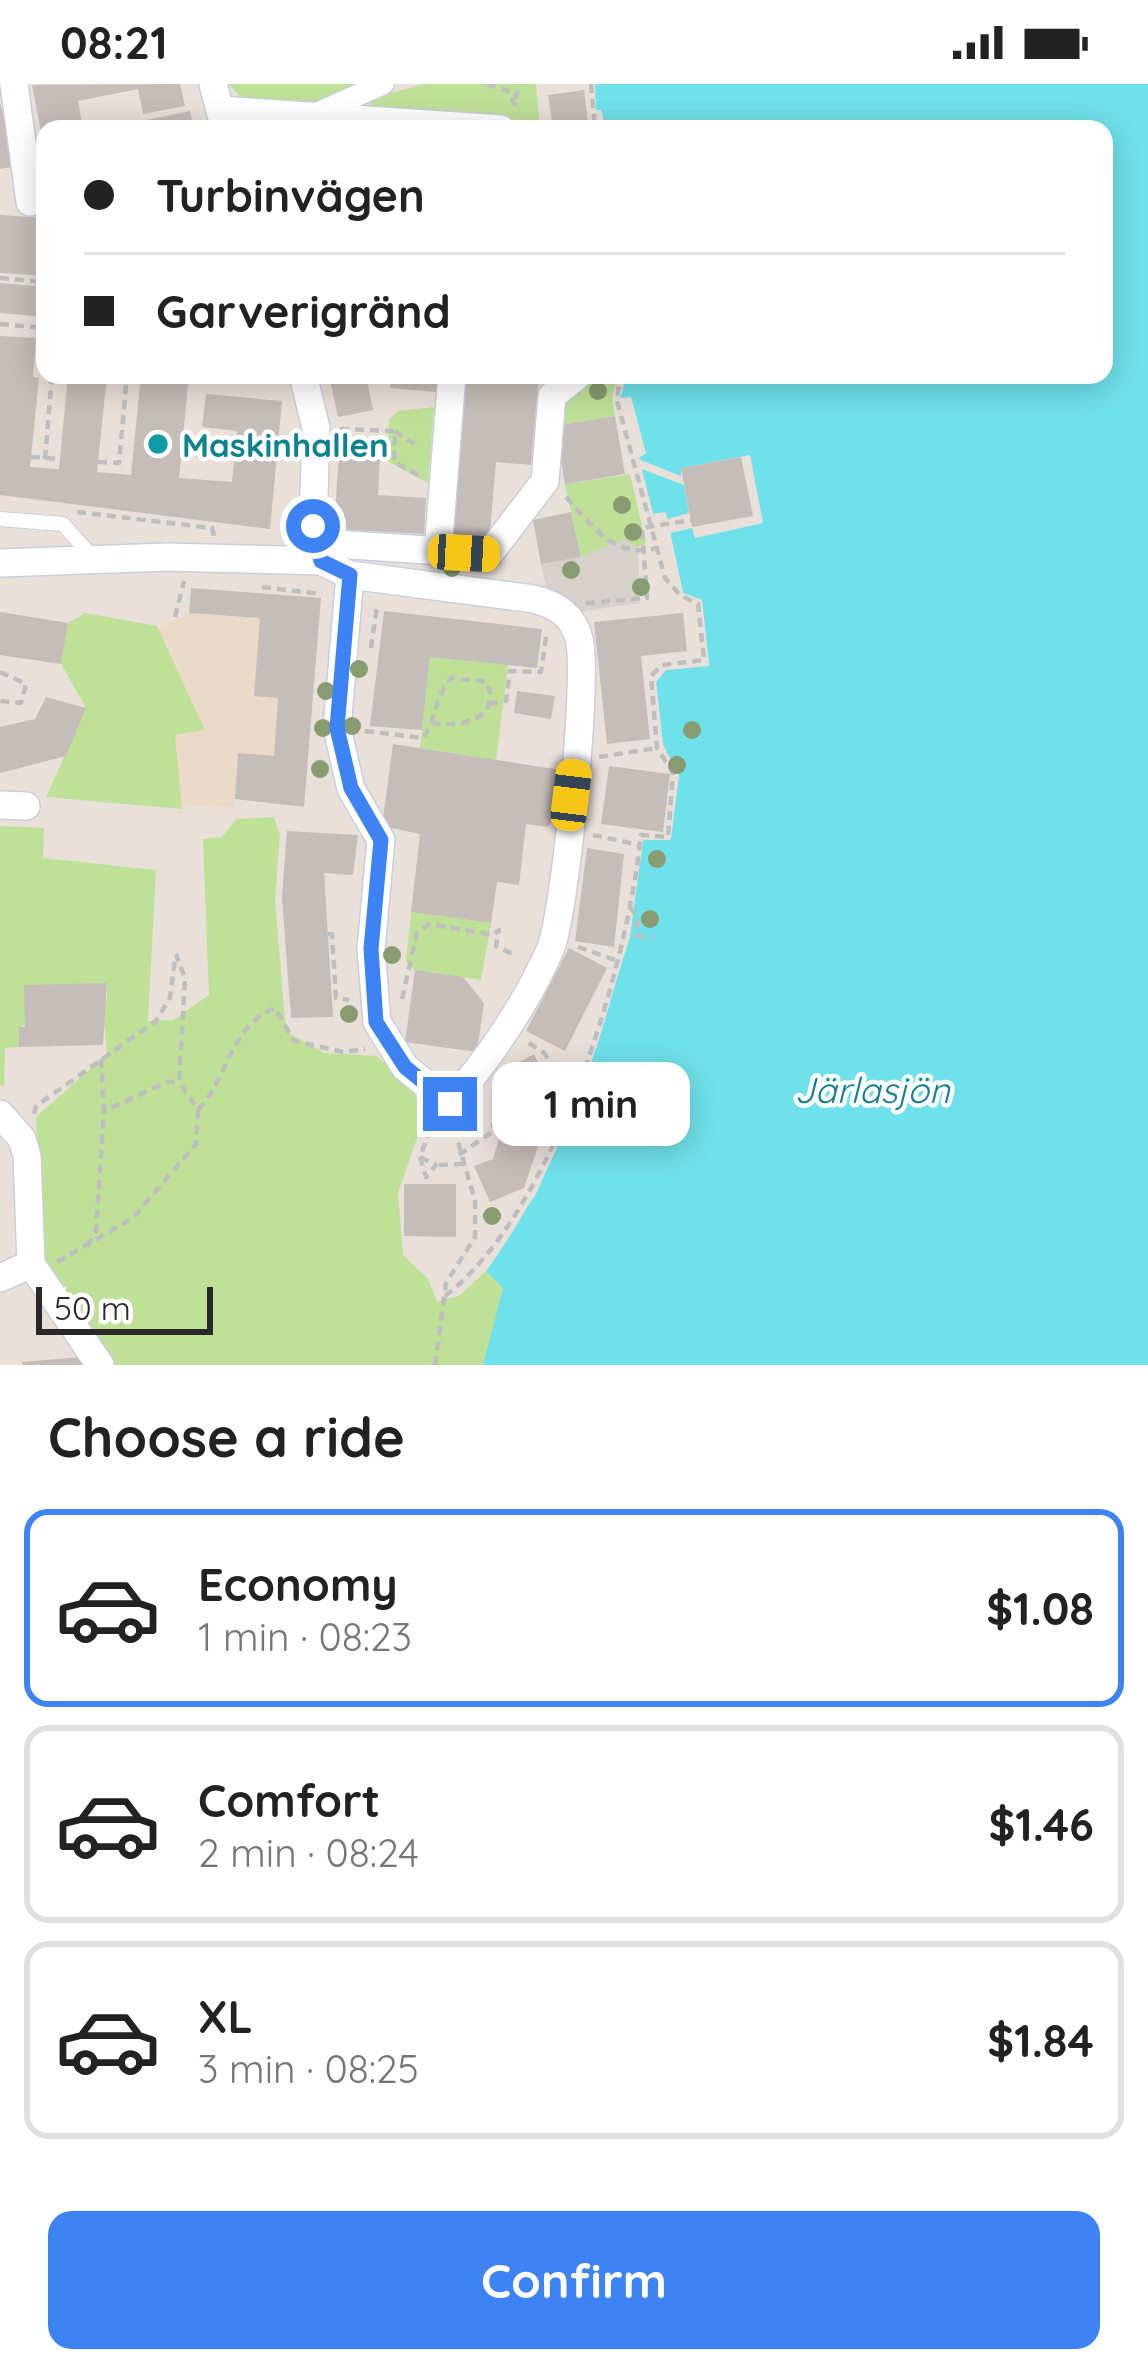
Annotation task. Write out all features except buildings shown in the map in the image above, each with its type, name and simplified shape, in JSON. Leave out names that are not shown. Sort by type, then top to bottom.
[{"type":"street","points":[[14,84],[36,192]]},
{"type":"street","points":[[313,115],[383,84]]},
{"type":"street","points":[[220,108],[403,120]]},
{"type":"street","points":[[0,198],[36,202]]},
{"type":"street","points":[[305,384],[316,428],[313,526],[321,561]]},
{"type":"street","points":[[437,551],[451,384]]},
{"type":"street","points":[[321,561],[335,544],[489,554],[545,480],[552,396],[567,384]]},
{"type":"street","points":[[0,563],[167,557],[321,561],[350,575],[534,599],[580,640],[581,687],[552,946],[505,1033],[451,1111],[385,1041],[381,840],[351,788],[337,728],[350,575]]},
{"type":"street","points":[[0,1114],[22,1139],[27,1156],[31,1264],[100,1365]]},
{"type":"street","points":[[0,1278],[31,1264]]},
{"type":"lane","points":[[0,519],[63,524],[96,562]]},
{"type":"path","points":[[487,84],[514,99]]},
{"type":"path","points":[[512,120],[520,84]]},
{"type":"path","points":[[591,84],[594,120]]},
{"type":"path","points":[[0,278],[36,281]]},
{"type":"path","points":[[0,324],[36,327]]},
{"type":"path","points":[[45,459],[51,384]]},
{"type":"path","points":[[98,462],[119,464],[126,384]]},
{"type":"path","points":[[445,1296],[473,1274],[528,1199],[618,962],[641,835],[668,837],[673,773],[657,748],[651,676],[662,665],[704,660],[698,604],[680,596],[665,578],[617,401],[619,384]]},
{"type":"path","points":[[316,428],[395,431],[394,462],[414,473],[444,475]]},
{"type":"path","points":[[414,473],[420,449]]},
{"type":"path","points":[[31,457],[60,459]]},
{"type":"path","points":[[545,480],[613,545],[645,551],[658,548]]},
{"type":"path","points":[[63,524],[77,512],[212,528],[216,546]]},
{"type":"path","points":[[489,704],[506,700],[510,671],[542,672],[557,624],[586,603],[647,598],[642,528],[691,520]]},
{"type":"path","points":[[175,617],[184,576],[179,575]]},
{"type":"path","points":[[246,586],[318,592],[328,602]]},
{"type":"path","points":[[0,672],[26,684],[21,704],[0,701]]},
{"type":"path","points":[[337,728],[423,737],[433,723],[434,702],[451,678],[487,682],[489,704],[479,718],[460,728],[433,723]]},
{"type":"path","points":[[599,757],[657,748]]},
{"type":"path","points":[[630,907],[638,918],[635,935],[652,938]]},
{"type":"path","points":[[328,934],[332,934],[334,998],[387,1002],[421,927],[442,925],[493,935],[499,930],[496,946]]},
{"type":"path","points":[[31,1264],[46,1268],[133,1218],[196,1144],[198,1110],[179,1082],[185,980],[176,954],[170,998],[156,1021],[36,1106],[32,1128]]},
{"type":"path","points":[[198,1110],[213,1095],[246,1027],[275,1008],[294,1041],[343,1052],[374,1050],[385,1041]]},
{"type":"path","points":[[520,1042],[534,1044],[573,1090]]},
{"type":"path","points":[[85,1249],[96,1231],[104,1111],[100,1059]]},
{"type":"path","points":[[104,1111],[166,1082],[179,1082]]},
{"type":"path","points":[[459,1155],[488,1137],[498,1102],[489,1082]]},
{"type":"path","points":[[451,1111],[488,1137]]},
{"type":"path","points":[[435,1365],[446,1283],[475,1237],[475,1202],[451,1111]]},
{"type":"path","points":[[431,1184],[420,1157],[428,1126],[451,1111]]},
{"type":"path","points":[[420,1157],[436,1165],[463,1164]]},
{"type":"path","points":[[426,1177],[436,1165]]},
{"type":"shaded area","points":[[624,539],[638,547],[640,603],[579,612],[546,587],[541,564],[581,557]]},
{"type":"shaded area","points":[[189,613],[260,618],[254,695],[278,698],[274,756],[238,753],[233,808],[181,805],[175,735],[205,729],[158,628]]},
{"type":"green space","points":[[228,84],[372,84],[314,106],[245,101]]},
{"type":"green space","points":[[426,84],[536,84],[539,120],[465,120],[366,108],[381,95]]},
{"type":"green space","points":[[576,384],[616,384],[615,416],[555,426],[556,401]]},
{"type":"green space","points":[[434,407],[428,483],[387,461],[389,420],[399,411]]},
{"type":"green space","points":[[630,474],[646,543],[638,547],[624,540],[581,557],[565,484]]},
{"type":"green space","points":[[85,613],[157,626],[205,730],[175,735],[182,809],[46,797],[86,708],[61,664],[68,623]]},
{"type":"green space","points":[[430,657],[508,665],[496,760],[420,748]]},
{"type":"green space","points":[[274,817],[280,835],[275,899],[285,1021],[291,1034],[324,1053],[377,1056],[411,1085],[424,1118],[398,1193],[403,1255],[428,1279],[437,1301],[459,1296],[486,1271],[503,1288],[488,1365],[106,1365],[42,1258],[36,1117],[107,1054],[102,1002],[107,1001],[107,983],[19,1028],[19,1047],[5,1048],[4,1087],[0,1084],[0,826],[44,828],[43,858],[156,870],[148,1021],[173,1020],[209,995],[203,839],[222,837],[236,819]]},
{"type":"green space","points":[[411,912],[491,923],[481,980],[415,970],[406,962]]},
{"type":"water","name":"Järlasjön","points":[[595,84],[1148,84],[1148,1365],[483,1365],[503,1288],[486,1271],[544,1175],[590,1065],[624,950],[643,839],[671,839],[679,775],[663,745],[656,682],[665,670],[709,665],[702,601],[683,593],[666,513],[653,514],[620,398],[624,384],[1113,384],[1113,120],[604,120],[601,110],[596,110]]},
{"type":"pier","points":[[618,384],[624,384],[620,398],[631,397],[646,453],[638,459],[681,476],[681,468],[750,455],[763,523],[695,538],[692,528],[670,533],[683,593],[702,600],[709,666],[666,670],[656,682],[663,745],[679,775],[670,840],[643,840],[630,937],[583,1087],[536,1194],[481,1275],[480,1269],[531,1191],[578,1085],[625,936],[638,837],[665,834],[673,776],[657,747],[651,680],[663,665],[703,660],[696,605],[678,596],[661,519],[647,516],[614,399]],"holes":[[[642,469],[684,485],[689,513],[667,519],[665,512],[653,514]]]},
{"type":"place","name":"Maskinhallen","points":[[158,444]]},
{"type":"route","points":[[313,526],[321,561],[350,575],[337,728],[351,788],[381,840],[371,949],[376,1022],[405,1067],[450,1104]]}]
